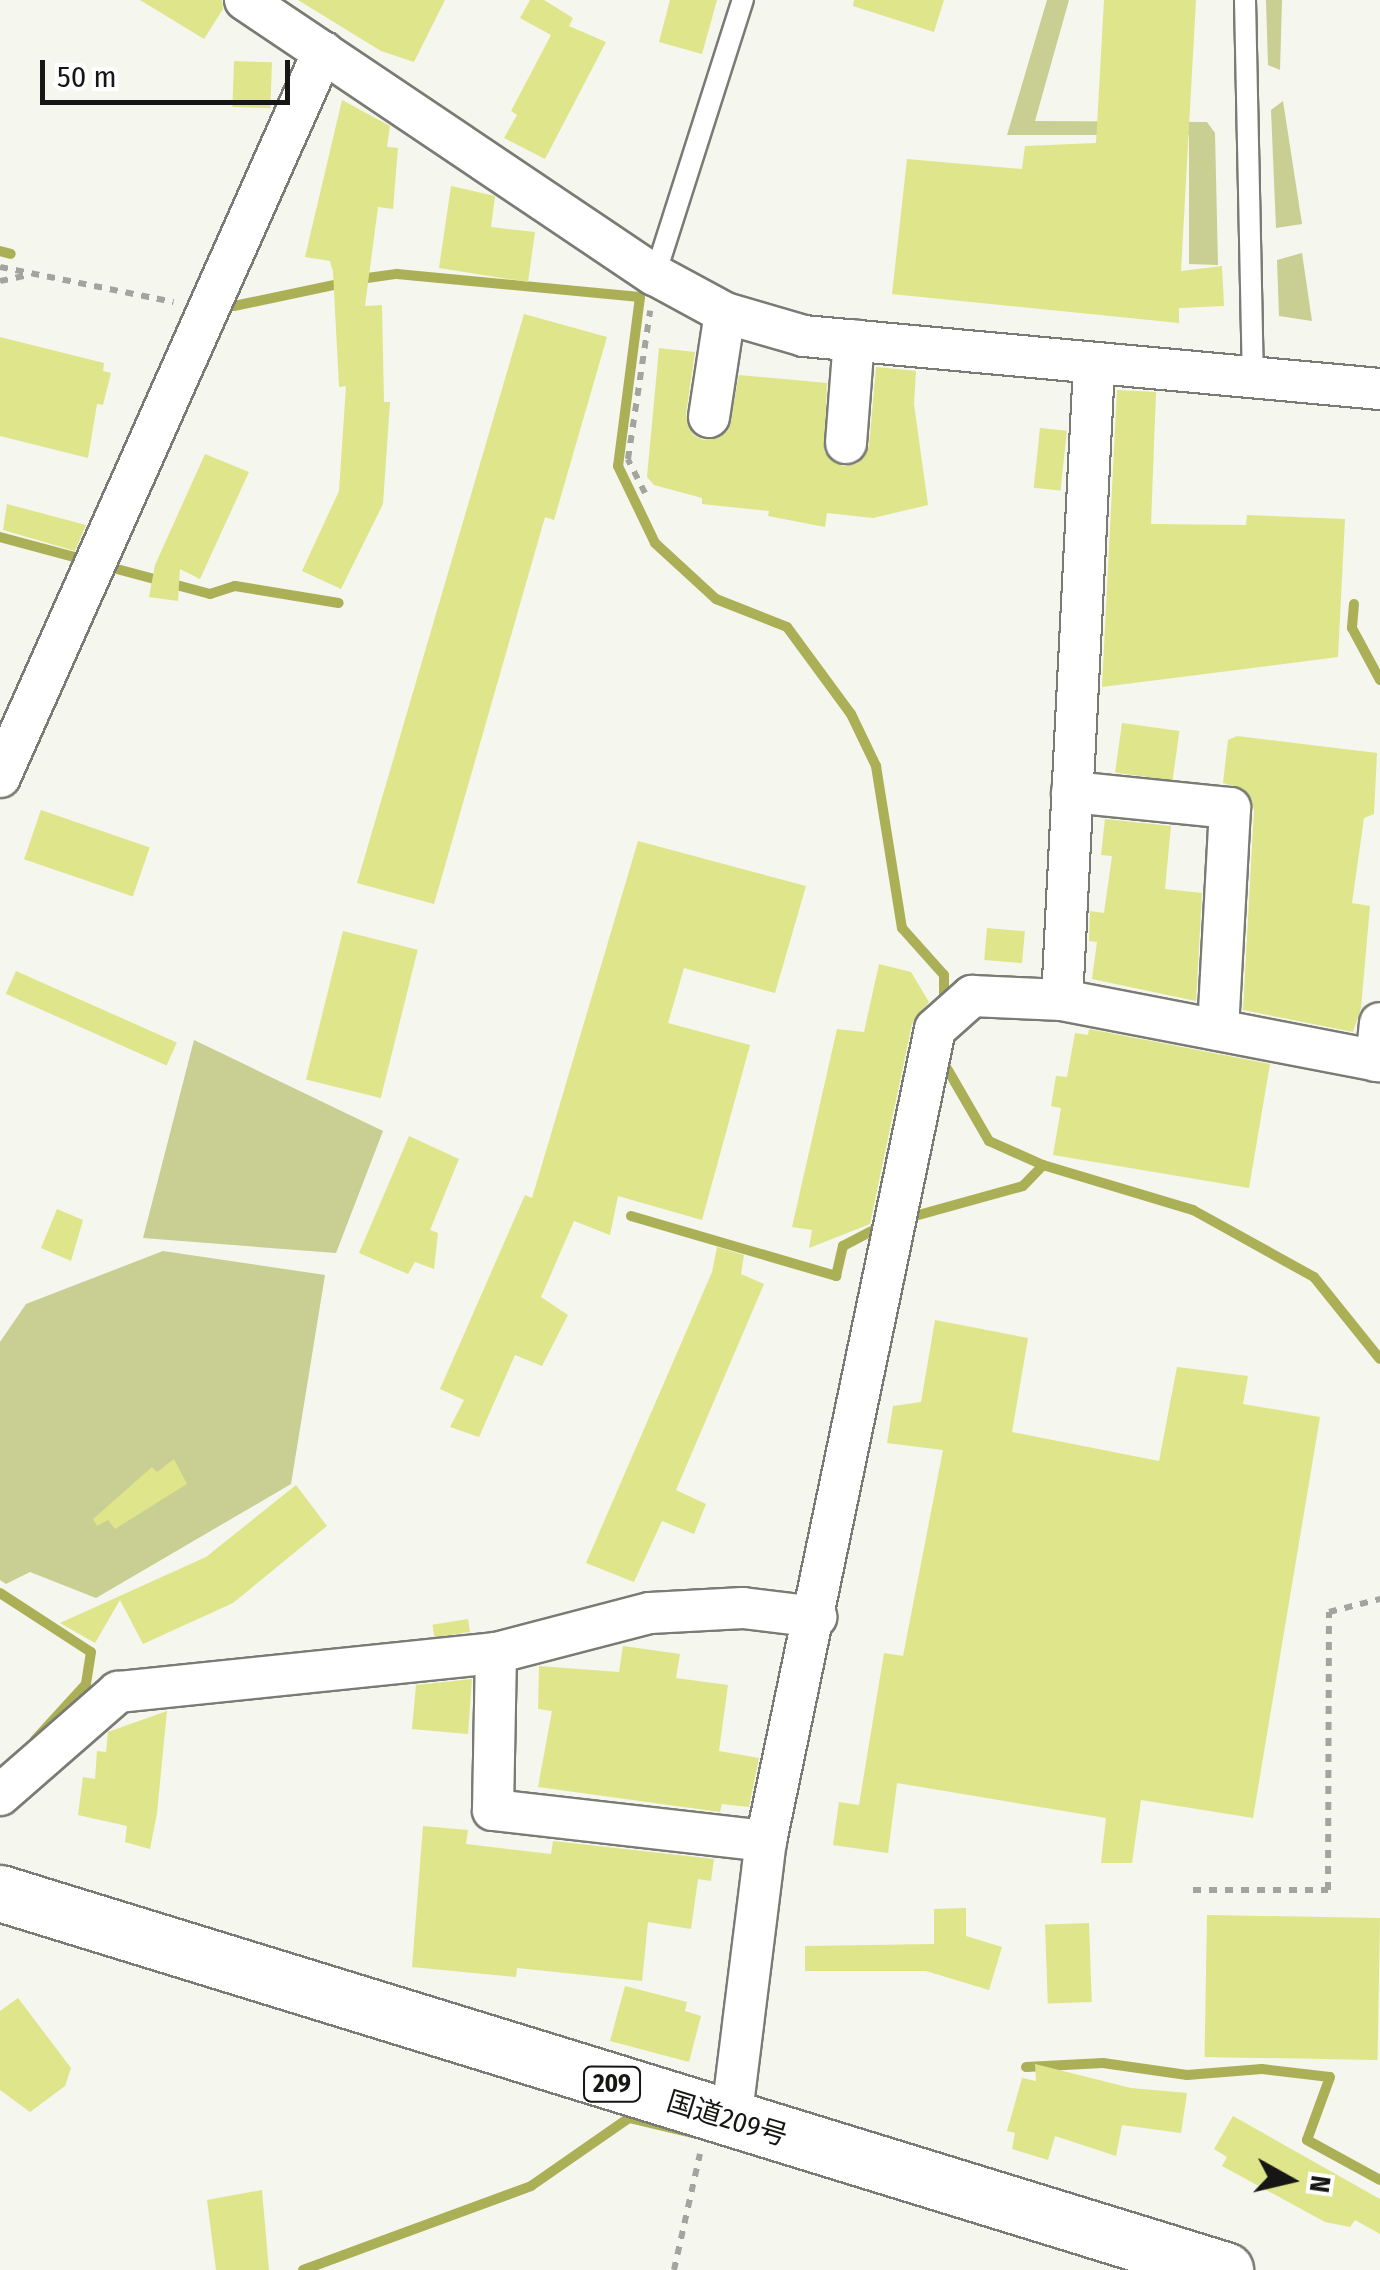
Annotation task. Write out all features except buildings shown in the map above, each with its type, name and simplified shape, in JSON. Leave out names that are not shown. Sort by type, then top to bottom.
[{"type":"highway","name":"国道209号","points":[[0,1893],[1225,2270]]},
{"type":"street","points":[[245,0],[655,275],[725,313],[804,336],[1094,366],[1380,389]]},
{"type":"street","points":[[0,777],[323,52]]},
{"type":"street","points":[[709,416],[725,313]]},
{"type":"street","points":[[846,444],[854,340]]},
{"type":"street","points":[[1062,1000],[1094,366]]},
{"type":"street","points":[[1072,792],[1230,808],[1218,1030]]},
{"type":"street","points":[[720,2117],[766,1841],[816,1616],[934,1029],[972,996],[1062,1000],[1218,1030],[1379,1048]]},
{"type":"street","points":[[0,1794],[118,1692],[496,1653],[650,1613],[743,1608],[816,1616]]},
{"type":"street","points":[[496,1653],[493,1810],[766,1841]]},
{"type":"lane","points":[[655,275],[743,0]]},
{"type":"lane","points":[[1245,0],[1253,378]]},
{"type":"path","points":[[0,267],[209,308]]},
{"type":"path","points":[[0,281],[34,274]]},
{"type":"path","points":[[645,493],[628,459],[655,275]]},
{"type":"path","points":[[1193,1890],[1328,1890],[1328,1612],[1380,1599]]},
{"type":"path","points":[[674,2270],[720,2117]]},
{"type":"green space","points":[[1047,0],[1069,0],[1035,121],[1207,122],[1215,133],[1218,265],[1189,264],[1189,135],[1007,135]]},
{"type":"green space","points":[[1266,0],[1282,0],[1280,70],[1268,65]]},
{"type":"green space","points":[[1283,101],[1302,224],[1276,228],[1271,110]]},
{"type":"green space","points":[[1302,253],[1312,321],[1279,316],[1277,260]]},
{"type":"green space","points":[[194,1040],[383,1131],[336,1253],[143,1238]]},
{"type":"green space","points":[[163,1251],[325,1275],[291,1484],[96,1598],[30,1572],[6,1584],[0,1580],[0,1342],[26,1304]]},
{"type":"waterway","points":[[0,251],[11,254]]},
{"type":"waterway","points":[[360,279],[397,274],[640,297],[618,466],[655,543],[716,599],[787,627],[851,714],[876,766],[902,928],[944,975],[944,1008]]},
{"type":"waterway","points":[[234,306],[343,283]]},
{"type":"waterway","points":[[0,537],[85,560]]},
{"type":"waterway","points":[[102,565],[210,594],[235,586],[339,603]]},
{"type":"waterway","points":[[1354,604],[1352,628],[1380,680]]},
{"type":"waterway","points":[[945,1065],[989,1141],[1043,1165],[1193,1210],[1314,1277],[1380,1359]]},
{"type":"waterway","points":[[904,1219],[1023,1186],[1043,1165]]},
{"type":"waterway","points":[[631,1216],[836,1276],[843,1246],[883,1225]]},
{"type":"waterway","points":[[0,1593],[91,1652],[86,1684],[35,1740]]},
{"type":"waterway","points":[[1026,2067],[1103,2063],[1187,2075],[1262,2069],[1330,2077],[1307,2140],[1380,2180]]},
{"type":"waterway","points":[[303,2270],[531,2186],[629,2118],[693,2133]]}]
